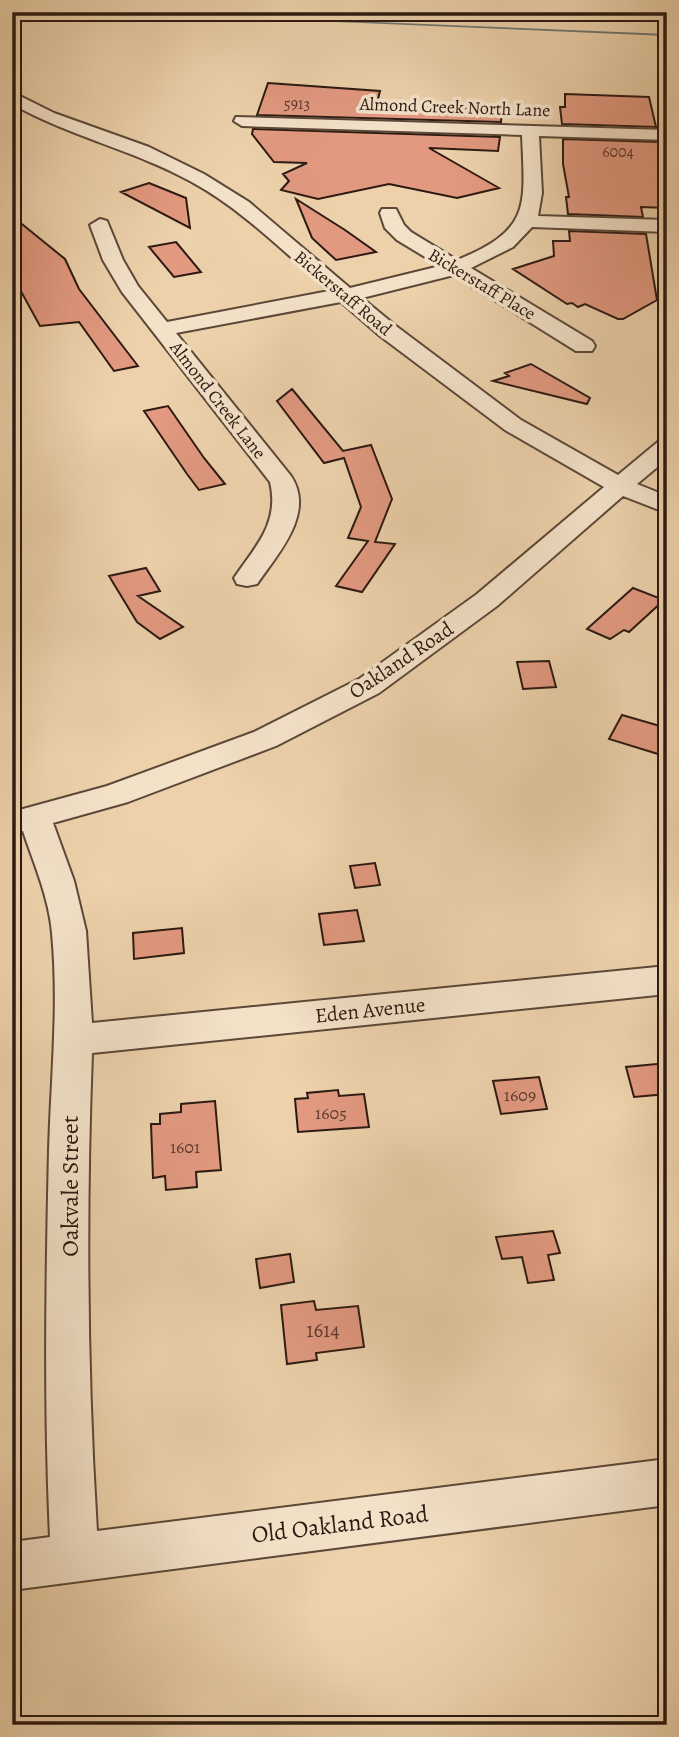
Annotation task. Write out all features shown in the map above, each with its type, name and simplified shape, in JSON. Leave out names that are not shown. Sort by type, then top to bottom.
[{"type":"street","name":"Bickerstaff Road","points":[[12,97],[48,117],[142,151],[198,178],[242,206],[388,331],[513,425],[622,487],[667,505]]},
{"type":"street","name":"Almond Creek North Lane","points":[[242,121],[667,135]]},
{"type":"street","points":[[162,329],[427,277],[482,256],[504,243],[526,221],[531,211],[530,130]]},
{"type":"street","name":"Bickerstaff Place","points":[[389,213],[396,228],[404,236],[584,346]]},
{"type":"street","points":[[526,221],[667,226]]},
{"type":"street","name":"Almond Creek Lane","points":[[100,225],[113,260],[129,288],[282,481],[288,503],[279,533],[247,578]]},
{"type":"street","name":"Oakland Road","points":[[24,821],[117,793],[265,738],[369,686],[487,600],[667,446]]},
{"type":"street","name":"Oakvale Street","points":[[24,821],[57,881],[69,932],[74,1040],[69,1148],[68,1427],[75,1559]]},
{"type":"street","name":"Eden Avenue","points":[[74,1040],[667,980]]},
{"type":"street","name":"Old Oakland Road","points":[[12,1566],[667,1482]]},
{"type":"building","points":[[268,83],[380,91],[377,103],[502,110],[501,122],[257,115]]},
{"type":"building","points":[[565,94],[649,97],[656,127],[562,124],[560,107],[565,107]]},
{"type":"building","points":[[253,129],[500,137],[498,151],[429,148],[499,188],[457,198],[389,184],[318,199],[281,190],[289,181],[283,174],[307,163],[274,162],[252,134]]},
{"type":"building","points":[[563,139],[660,142],[662,150],[667,150],[667,208],[641,207],[643,217],[568,214],[566,197],[569,197],[563,164]]},
{"type":"building","points":[[149,183],[186,198],[190,228],[121,192]]},
{"type":"building","points":[[296,199],[376,252],[336,260],[312,238]]},
{"type":"building","points":[[12,216],[65,259],[79,289],[138,366],[114,371],[79,322],[40,326],[12,275]]},
{"type":"building","points":[[569,231],[646,234],[657,300],[623,319],[618,319],[585,304],[578,307],[572,303],[567,304],[513,269],[554,256],[553,241],[570,241]]},
{"type":"building","points":[[176,242],[201,272],[174,277],[149,247]]},
{"type":"building","points":[[531,364],[590,398],[587,404],[493,381],[509,376],[505,373]]},
{"type":"building","points":[[292,389],[343,451],[371,445],[392,499],[375,542],[395,544],[362,592],[336,586],[368,541],[348,538],[361,507],[344,458],[324,463],[277,401]]},
{"type":"building","points":[[168,406],[225,484],[199,490],[187,474],[144,411]]},
{"type":"building","points":[[146,568],[160,591],[138,596],[183,627],[160,639],[137,622],[109,576]]},
{"type":"building","points":[[633,588],[664,600],[629,632],[624,630],[610,639],[587,629]]},
{"type":"building","points":[[549,661],[556,687],[523,689],[517,662]]},
{"type":"building","points":[[622,715],[667,728],[667,738],[658,754],[609,739]]},
{"type":"building","points":[[375,863],[380,885],[355,888],[350,866]]},
{"type":"building","points":[[357,910],[364,941],[324,945],[319,914]]},
{"type":"building","points":[[182,928],[184,953],[134,959],[133,933]]},
{"type":"building","points":[[667,1063],[667,1094],[634,1097],[626,1067]]},
{"type":"building","points":[[539,1077],[547,1109],[501,1114],[493,1081]]},
{"type":"building","points":[[338,1090],[339,1096],[364,1094],[369,1127],[298,1132],[295,1099],[308,1098],[307,1093]]},
{"type":"building","points":[[215,1101],[221,1170],[196,1172],[197,1187],[166,1190],[165,1176],[153,1178],[151,1124],[160,1124],[160,1114],[181,1112],[181,1104]]},
{"type":"building","points":[[553,1231],[560,1253],[548,1255],[554,1280],[528,1283],[522,1257],[502,1259],[496,1237]]},
{"type":"building","points":[[290,1254],[294,1282],[260,1288],[256,1259]]},
{"type":"building","points":[[314,1301],[316,1310],[358,1306],[364,1347],[316,1353],[317,1360],[287,1364],[281,1305]]},
{"type":"waterway","points":[[101,12],[667,35]]}]
